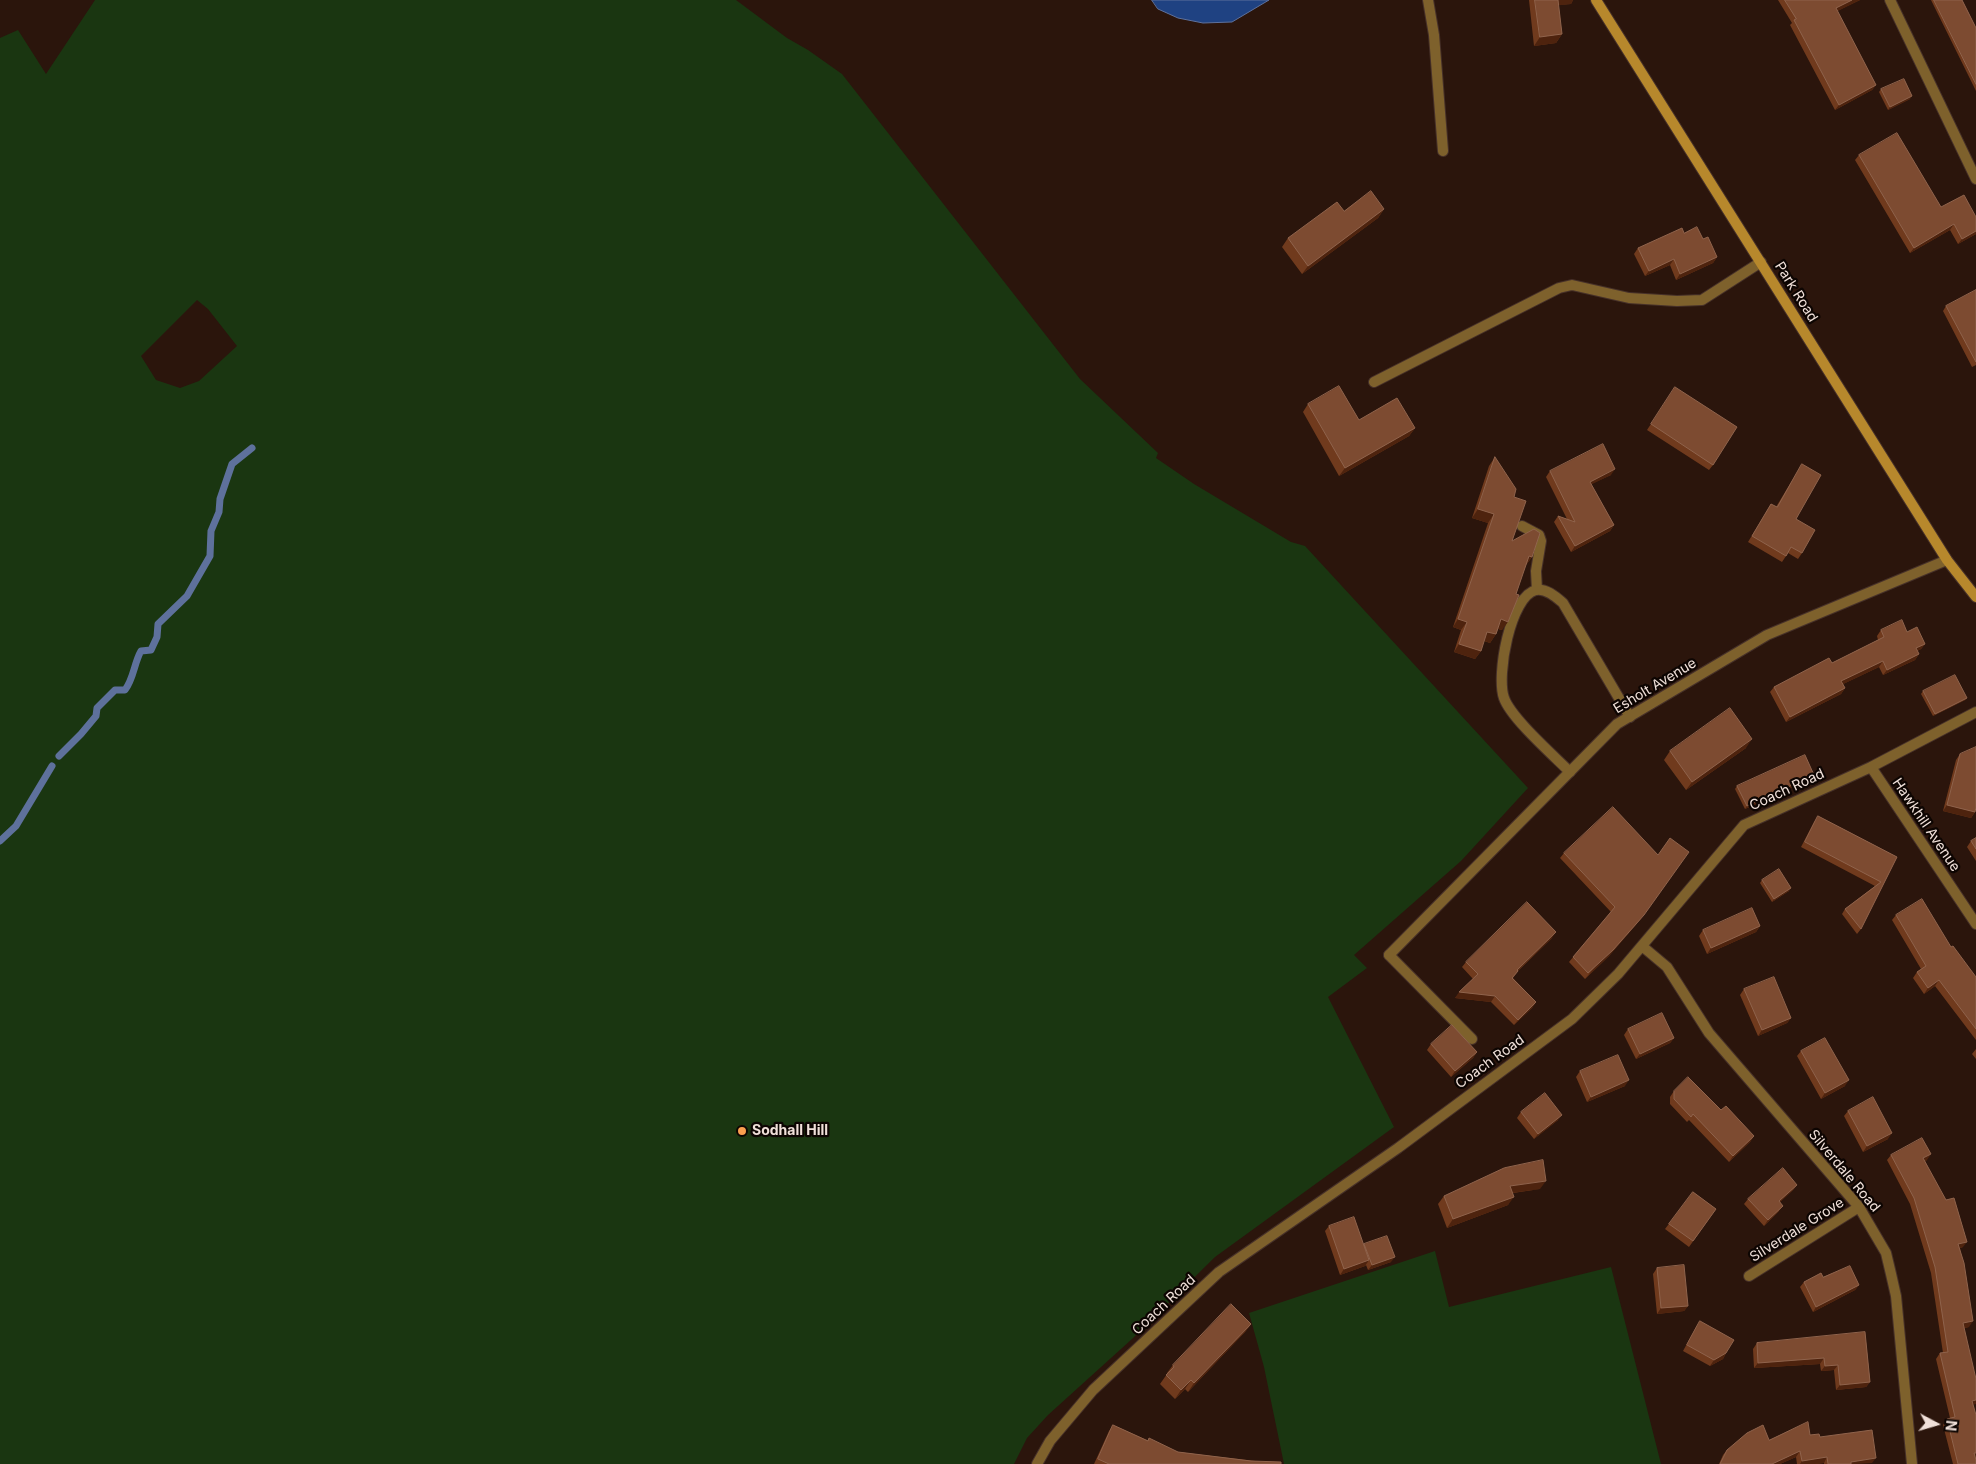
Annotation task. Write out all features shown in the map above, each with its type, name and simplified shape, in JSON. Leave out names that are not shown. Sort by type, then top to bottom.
[{"type":"main road","name":"Park Road","points":[[1596,0],[1947,560],[1976,597]]},
{"type":"street","points":[[1428,0],[1434,34],[1444,151]]},
{"type":"street","points":[[1890,0],[1976,179]]},
{"type":"street","points":[[1374,382],[1559,288],[1572,285],[1628,298],[1677,301],[1702,300],[1761,262]]},
{"type":"street","points":[[1522,526],[1539,535],[1542,541],[1536,571],[1537,590]]},
{"type":"street","name":"Esholt Avenue","points":[[1472,1038],[1389,955],[1617,724],[1767,635],[1947,560]]},
{"type":"street","points":[[1570,772],[1511,712],[1504,698],[1501,683],[1502,666],[1511,626],[1521,602],[1528,594],[1537,590],[1546,591],[1562,603],[1630,717]]},
{"type":"street","name":"Coach Road","points":[[1037,1464],[1050,1441],[1093,1390],[1218,1272],[1398,1148],[1572,1019],[1618,974],[1744,826],[1870,766],[1976,712]]},
{"type":"street","name":"Hawkhill Avenue","points":[[1870,766],[1976,924]]},
{"type":"street","name":"Silverdale Road","points":[[1642,946],[1667,967],[1709,1033],[1859,1207],[1886,1253],[1894,1289],[1912,1464]]},
{"type":"street","name":"Silverdale Grove","points":[[1749,1276],[1859,1207]]},
{"type":"green space","points":[[95,0],[736,0],[787,38],[842,74],[1080,379],[1158,453],[1156,458],[1194,484],[1291,542],[1305,546],[1528,788],[1461,861],[1354,955],[1367,968],[1328,997],[1394,1127],[1215,1257],[1132,1339],[1048,1415],[1027,1438],[1014,1464],[0,1464],[0,38],[18,30],[46,74]],"holes":[[[197,300],[208,309],[237,346],[199,381],[180,388],[156,380],[141,356]]]},
{"type":"green space","points":[[1435,1251],[1449,1307],[1611,1267],[1661,1464],[1284,1464],[1264,1367],[1249,1313]]},
{"type":"water","points":[[1152,0],[1269,0],[1232,22],[1203,23],[1178,18],[1158,9]]},
{"type":"building","points":[[1535,0],[1558,0],[1562,34],[1540,37]]},
{"type":"building","points":[[1785,0],[1852,0],[1836,8],[1876,85],[1839,105]]},
{"type":"building","points":[[1934,0],[1962,0],[1976,28],[1976,84]]},
{"type":"building","points":[[1904,79],[1912,96],[1890,107],[1881,89]]},
{"type":"building","points":[[1897,133],[1941,207],[1964,195],[1976,217],[1976,231],[1962,239],[1954,224],[1914,248],[1859,155]]},
{"type":"building","points":[[1371,191],[1384,209],[1308,266],[1288,238],[1337,202],[1344,211]]},
{"type":"building","points":[[1697,227],[1703,239],[1708,237],[1717,257],[1680,274],[1674,259],[1649,271],[1638,248],[1682,228],[1684,233]]},
{"type":"building","points":[[1976,290],[1976,362],[1946,306]]},
{"type":"building","points":[[1339,386],[1359,420],[1397,398],[1415,428],[1345,468],[1308,404]]},
{"type":"building","points":[[1675,387],[1737,427],[1713,465],[1651,424]]},
{"type":"building","points":[[1603,444],[1615,469],[1590,482],[1614,525],[1575,546],[1558,516],[1575,522],[1550,471]]},
{"type":"building","points":[[1495,457],[1516,489],[1514,497],[1526,501],[1512,541],[1534,529],[1540,533],[1532,557],[1529,556],[1516,594],[1519,595],[1508,622],[1501,619],[1496,634],[1487,632],[1481,651],[1459,644],[1467,622],[1458,619],[1494,514],[1478,509]]},
{"type":"building","points":[[1802,464],[1821,475],[1796,519],[1815,530],[1802,553],[1791,547],[1786,556],[1752,536],[1771,504],[1777,507]]},
{"type":"building","points":[[1902,620],[1907,632],[1917,627],[1925,644],[1916,648],[1919,654],[1887,670],[1883,661],[1841,681],[1845,688],[1790,717],[1774,687],[1829,658],[1832,663],[1884,637],[1881,630]]},
{"type":"building","points":[[1955,675],[1967,698],[1935,714],[1923,691]]},
{"type":"building","points":[[1730,708],[1752,739],[1692,782],[1670,751]]},
{"type":"building","points":[[1976,747],[1975,812],[1947,805],[1960,754]]},
{"type":"building","points":[[1805,755],[1814,775],[1747,806],[1737,786]]},
{"type":"building","points":[[1613,807],[1658,855],[1670,838],[1689,852],[1644,915],[1613,950],[1588,973],[1573,957],[1615,907],[1564,853]]},
{"type":"building","points":[[1818,816],[1897,857],[1861,929],[1845,909],[1881,882],[1805,842]]},
{"type":"building","points":[[1976,838],[1976,849],[1971,841]]},
{"type":"building","points":[[1779,869],[1791,888],[1774,899],[1762,880]]},
{"type":"building","points":[[1922,899],[1951,947],[1953,946],[1976,977],[1976,1029],[1939,980],[1928,988],[1917,972],[1926,966],[1896,915]]},
{"type":"building","points":[[1527,902],[1556,932],[1517,970],[1512,978],[1536,1002],[1518,1020],[1495,996],[1459,992],[1478,974],[1466,962]]},
{"type":"building","points":[[1752,908],[1760,926],[1711,948],[1703,930]]},
{"type":"building","points":[[1774,977],[1791,1018],[1762,1030],[1744,989]]},
{"type":"building","points":[[1662,1013],[1674,1038],[1640,1054],[1628,1029]]},
{"type":"building","points":[[1452,1025],[1477,1052],[1455,1071],[1431,1044]]},
{"type":"building","points":[[1825,1038],[1849,1080],[1825,1093],[1801,1051]]},
{"type":"building","points":[[1618,1055],[1629,1080],[1591,1097],[1580,1071]]},
{"type":"building","points":[[1688,1077],[1721,1110],[1726,1106],[1754,1136],[1733,1156],[1693,1114],[1691,1117],[1674,1099],[1674,1091]]},
{"type":"building","points":[[1545,1093],[1562,1115],[1538,1134],[1521,1112]]},
{"type":"building","points":[[1873,1097],[1892,1133],[1867,1146],[1848,1111]]},
{"type":"building","points":[[1922,1138],[1931,1154],[1923,1158],[1946,1200],[1954,1198],[1967,1242],[1958,1244],[1964,1263],[1973,1321],[1963,1323],[1976,1379],[1976,1400],[1972,1401],[1976,1415],[1976,1453],[1974,1453],[1976,1464],[1958,1464],[1947,1419],[1955,1417],[1940,1353],[1948,1352],[1935,1267],[1914,1198],[1891,1155]]},
{"type":"building","points":[[1543,1160],[1546,1181],[1510,1186],[1514,1197],[1453,1219],[1444,1196],[1504,1168]]},
{"type":"building","points":[[1783,1168],[1797,1185],[1779,1201],[1783,1206],[1768,1220],[1748,1199]]},
{"type":"building","points":[[1693,1192],[1716,1209],[1693,1241],[1669,1224]]},
{"type":"building","points":[[1354,1217],[1369,1260],[1344,1269],[1329,1226]]},
{"type":"building","points":[[1387,1236],[1395,1257],[1372,1265],[1364,1244]]},
{"type":"building","points":[[1684,1265],[1688,1306],[1661,1308],[1657,1268]]},
{"type":"building","points":[[1850,1266],[1859,1285],[1816,1307],[1804,1282],[1821,1273],[1823,1277]]},
{"type":"building","points":[[1231,1304],[1251,1324],[1194,1383],[1191,1380],[1181,1390],[1166,1375],[1174,1367],[1173,1365]]},
{"type":"building","points":[[1700,1321],[1734,1340],[1726,1353],[1714,1360],[1687,1345]]},
{"type":"building","points":[[1865,1332],[1870,1382],[1840,1385],[1838,1365],[1825,1366],[1824,1358],[1758,1363],[1757,1343]]},
{"type":"building","points":[[1808,1422],[1810,1435],[1819,1434],[1820,1437],[1872,1430],[1876,1458],[1851,1462],[1851,1464],[1828,1464],[1827,1457],[1802,1461],[1800,1451],[1772,1464],[1720,1464],[1727,1450],[1747,1433],[1763,1425],[1769,1440]]},
{"type":"building","points":[[1113,1425],[1148,1441],[1149,1438],[1178,1452],[1251,1461],[1281,1462],[1281,1464],[1109,1464],[1098,1459]]},
{"type":"waterway","points":[[59,756],[96,716],[97,708],[115,690],[125,690],[141,651],[151,650],[157,637],[158,624],[187,596],[210,556],[211,531],[219,512],[220,499],[232,464],[252,448]]},
{"type":"waterway","points":[[0,841],[16,826],[52,766]]},
{"type":"place","name":"Sodhall Hill","points":[[742,1131]]}]
